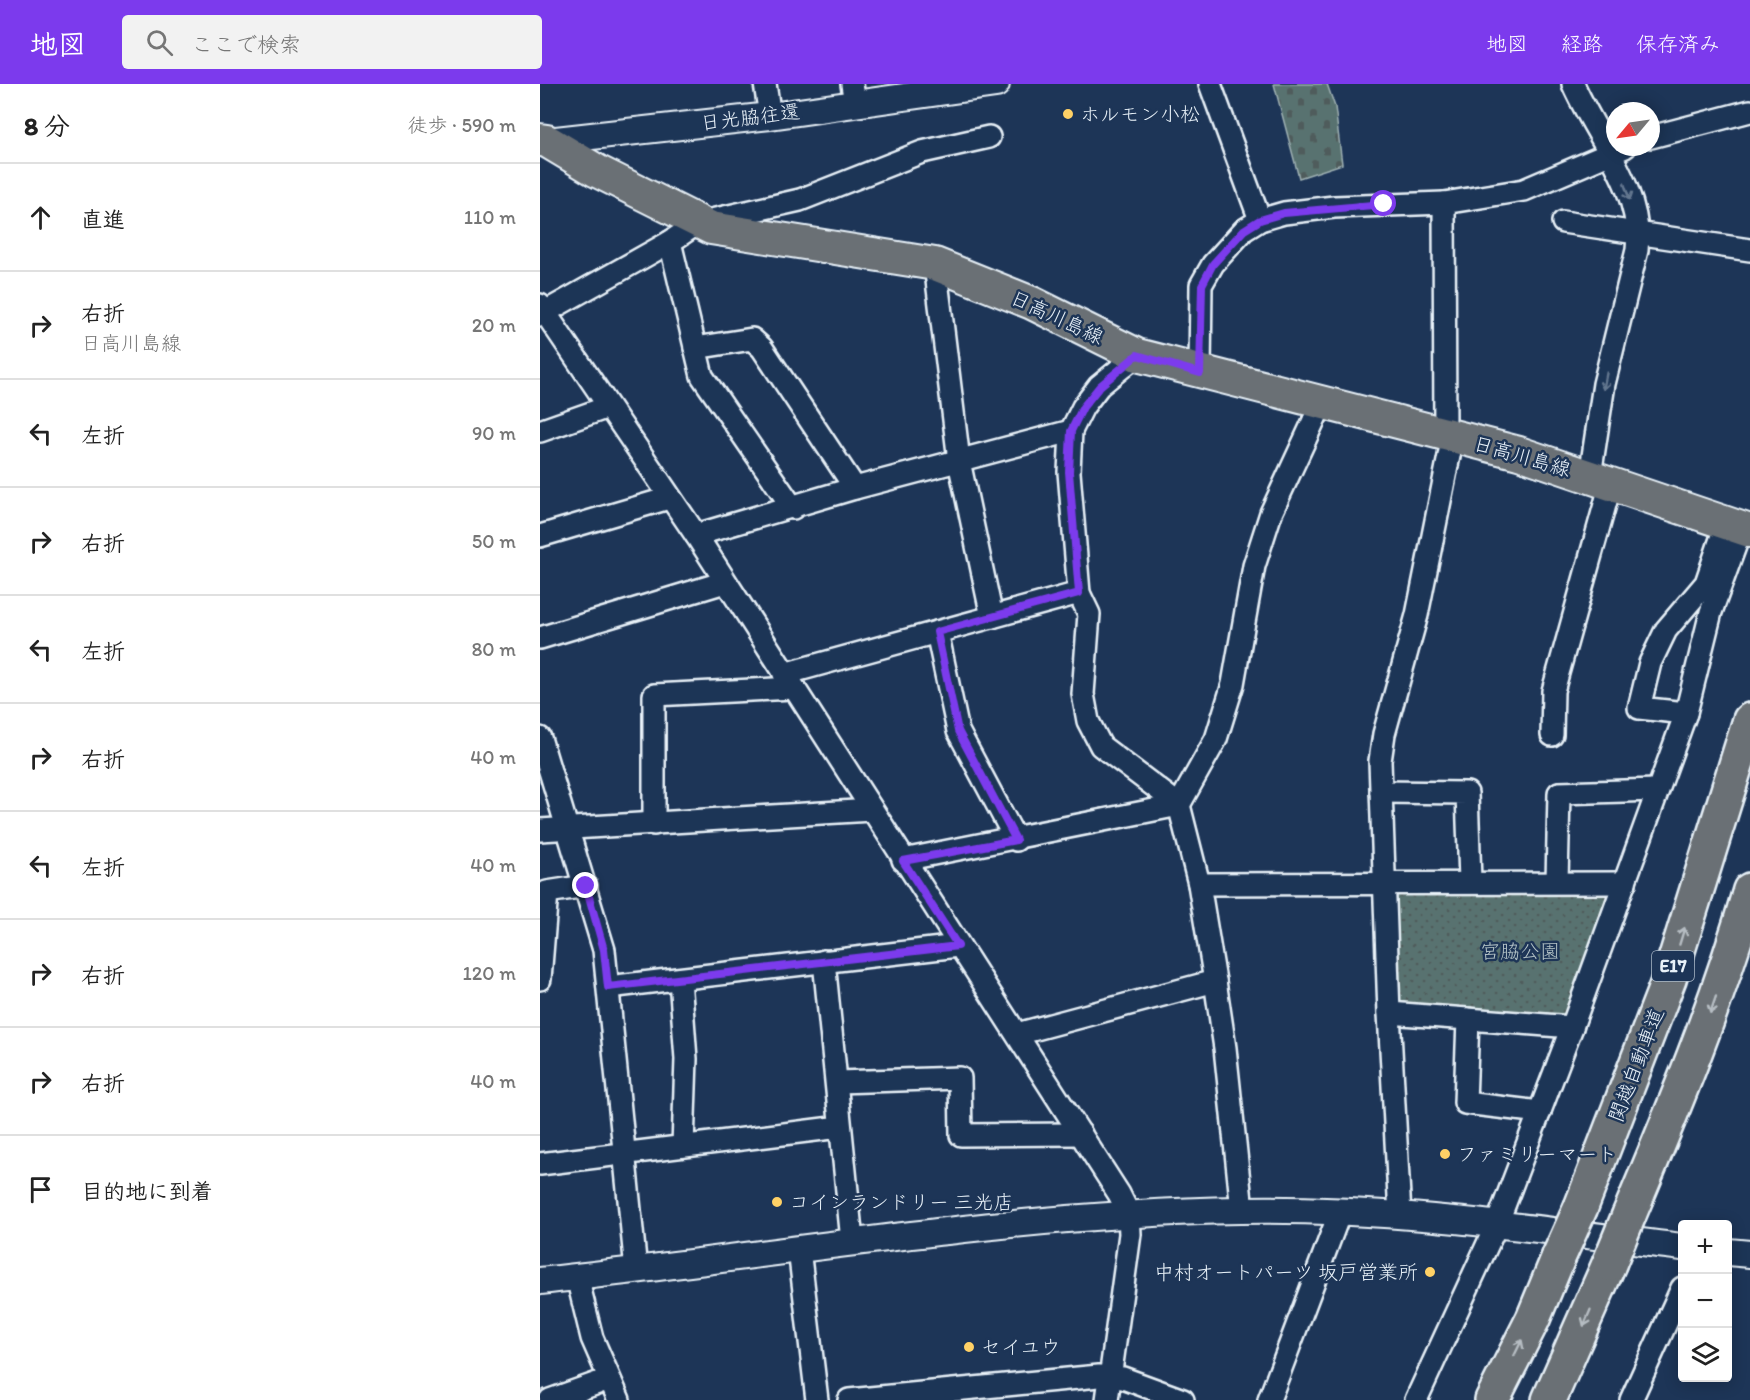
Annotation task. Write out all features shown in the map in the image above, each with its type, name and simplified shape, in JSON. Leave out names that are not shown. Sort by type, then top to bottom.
[{"type":"highway","name":"関越自動車道","points":[[1492,1400],[1533,1319],[1581,1207],[1669,979],[1750,720]]},
{"type":"highway","name":"E17","points":[[1549,1400],[1609,1264],[1696,1054],[1731,956],[1750,890]]},
{"type":"main road","name":"日高川島線","points":[[543,140],[597,171],[698,223],[740,234],[935,264],[1032,303],[1137,355],[1449,435],[1601,480],[1740,526]]},
{"type":"street","points":[[765,84],[770,116]]},
{"type":"street","name":"日光脇往還","points":[[543,140],[770,116],[854,94],[996,84]]},
{"type":"street","points":[[1210,84],[1260,220]]},
{"type":"street","points":[[1573,84],[1606,134]]},
{"type":"street","points":[[1660,135],[1750,111]]},
{"type":"street","points":[[989,137],[922,152],[800,200],[698,223],[670,242],[542,311],[696,536],[903,861],[1081,1134],[1129,1214],[1130,1234],[1107,1400]]},
{"type":"street","points":[[1200,373],[1202,285],[1213,264],[1244,230],[1260,220],[1284,213],[1334,207],[1444,202],[1524,190],[1606,155]]},
{"type":"street","points":[[1552,735],[1553,691],[1601,480],[1604,384],[1637,250],[1639,232],[1618,156]]},
{"type":"street","points":[[1400,1215],[1389,1013],[1380,761],[1384,734],[1417,615],[1449,435],[1444,202]]},
{"type":"street","points":[[1563,222],[1750,250]]},
{"type":"street","points":[[670,242],[702,376],[793,508]]},
{"type":"street","points":[[935,264],[959,461],[992,617]]},
{"type":"street","points":[[695,348],[752,339],[762,348],[855,488]]},
{"type":"street","points":[[1137,355],[1100,386],[1083,407],[1071,431],[1069,472],[1079,593],[1089,614],[1083,694],[1088,721],[1101,746],[1179,805],[1199,884],[1226,1048],[1242,1210]]},
{"type":"street","points":[[903,861],[1016,840],[1179,805],[1216,739],[1233,684],[1250,583],[1271,513],[1322,403]]},
{"type":"street","points":[[540,431],[608,407]]},
{"type":"street","points":[[696,536],[855,488],[1071,431]]},
{"type":"street","points":[[540,536],[669,498]]},
{"type":"street","points":[[1686,713],[1639,708],[1650,663],[1666,630],[1706,583],[1740,526]]},
{"type":"street","points":[[1416,1400],[1497,1224],[1572,1027],[1686,713],[1711,612],[1740,526]]},
{"type":"street","points":[[540,638],[724,582]]},
{"type":"street","points":[[654,824],[654,695],[788,681],[937,632],[1079,593]]},
{"type":"street","points":[[937,632],[958,731],[1016,840]]},
{"type":"street","points":[[540,738],[604,950],[636,1270]]},
{"type":"street","points":[[1557,881],[1559,793],[1657,790]]},
{"type":"street","points":[[1381,792],[1467,792],[1470,881]]},
{"type":"street","points":[[540,830],[872,810]]},
{"type":"street","points":[[1199,884],[1384,881],[1624,882]]},
{"type":"street","points":[[540,979],[547,892],[586,886]]},
{"type":"street","points":[[608,987],[958,946]]},
{"type":"street","points":[[824,961],[838,1082],[840,1127],[852,1241]]},
{"type":"street","points":[[680,979],[686,1059],[683,1146]]},
{"type":"street","points":[[1017,1034],[1215,981]]},
{"type":"street","points":[[1389,1013],[1572,1027]]},
{"type":"street","points":[[1468,1018],[1465,1103],[1540,1112]]},
{"type":"street","points":[[838,1082],[960,1078],[961,1135],[1081,1134]]},
{"type":"street","points":[[540,1164],[840,1127]]},
{"type":"street","points":[[540,1281],[852,1241],[1129,1214],[1242,1210],[1400,1215],[1497,1224],[1678,1246]]},
{"type":"street","points":[[1269,1400],[1340,1212]]},
{"type":"street","points":[[799,1249],[817,1400]]},
{"type":"street","points":[[1732,1252],[1750,1254]]},
{"type":"street","points":[[577,1277],[592,1338],[619,1400]]},
{"type":"street","points":[[1631,1400],[1678,1299]]},
{"type":"street","points":[[849,1400],[927,1396],[1110,1376],[1183,1400]]},
{"type":"street","points":[[550,1400],[609,1379]]},
{"type":"green space","points":[[1274,84],[1327,84],[1335,107],[1342,164],[1299,178]]},
{"type":"green space","name":"宮脇公園","points":[[1395,888],[1609,889],[1567,1014],[1558,1019],[1402,1005],[1396,1000]]},
{"type":"place","name":"ホルモン小松","points":[[1068,114]]},
{"type":"place","name":"ファミリーマート","points":[[1445,1154]]},
{"type":"place","name":"コインランドリー 三光店","points":[[777,1202]]},
{"type":"place","name":"中村オートパーツ 坂戸営業所","points":[[1430,1272]]},
{"type":"place","name":"セイユウ","points":[[969,1347]]},
{"type":"route","points":[[586,886],[604,950],[608,987],[958,946],[903,861],[1016,840],[958,731],[937,632],[1079,593],[1069,472],[1071,431],[1083,407],[1100,386],[1137,355],[1200,373],[1199,320],[1202,285],[1213,264],[1244,230],[1260,220],[1284,213],[1384,204]]}]
